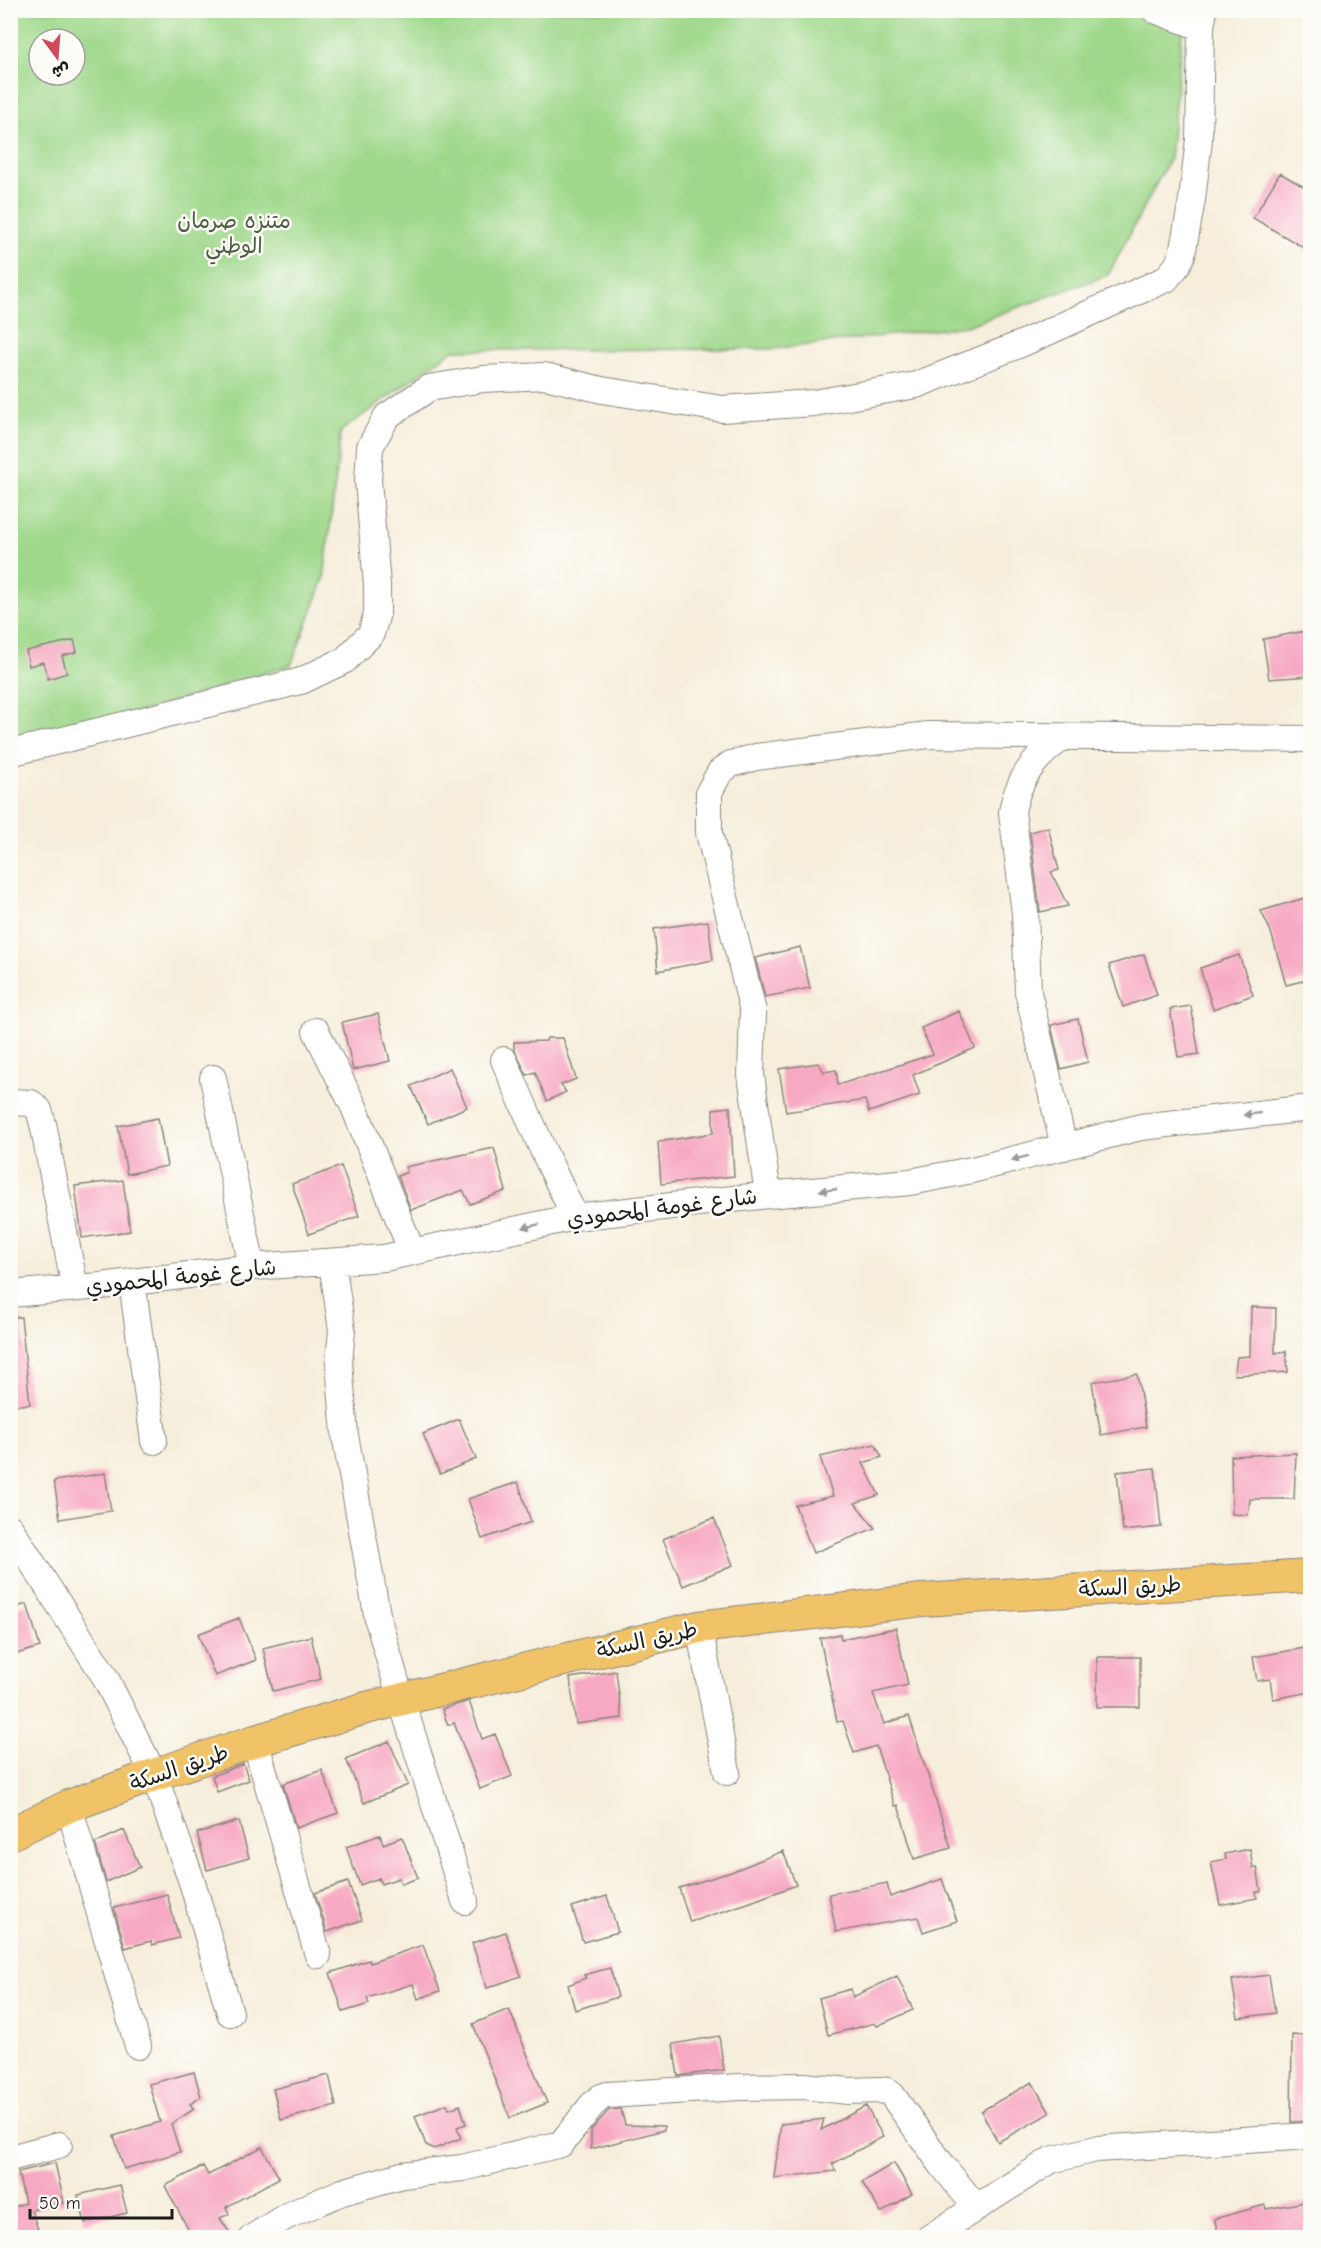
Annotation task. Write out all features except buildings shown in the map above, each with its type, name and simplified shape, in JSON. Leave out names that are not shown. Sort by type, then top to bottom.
[{"type":"main road","name":"طريق السكة","points":[[10,1834],[69,1806],[255,1742],[401,1699],[699,1627],[922,1600],[1311,1576]]},
{"type":"street","points":[[10,753],[302,681],[345,660],[371,634],[377,613],[377,585],[368,481],[370,447],[387,416],[429,388],[483,379],[544,376],[602,390],[722,409],[814,403],[916,385],[1021,344],[1166,279],[1177,266],[1182,255],[1192,200],[1199,139],[1202,19],[1155,10]]},
{"type":"street","points":[[768,1195],[751,1075],[753,1011],[709,833],[710,792],[720,772],[743,760],[756,757],[928,735],[1311,739]]},
{"type":"street","points":[[1064,737],[1045,750],[1030,767],[1015,796],[1012,812],[1025,913],[1028,992],[1064,1147]]},
{"type":"street","points":[[316,1031],[354,1107],[412,1252]]},
{"type":"street","points":[[504,1060],[575,1217]]},
{"type":"street","points":[[213,1078],[252,1267]]},
{"type":"street","points":[[10,1102],[31,1103],[39,1110],[51,1157],[75,1288]]},
{"type":"street","name":"شارع غومة المحمودي","points":[[10,1294],[252,1267],[384,1258],[575,1217],[768,1195],[910,1182],[972,1170],[1141,1127],[1311,1108]]},
{"type":"street","points":[[332,1262],[342,1330],[339,1362],[345,1436],[378,1620],[465,1901]]},
{"type":"street","points":[[132,1282],[154,1441]]},
{"type":"street","points":[[10,1528],[104,1676],[154,1775],[193,1885],[230,2013]]},
{"type":"street","points":[[699,1627],[727,1772]]},
{"type":"street","points":[[255,1742],[318,1955]]},
{"type":"street","points":[[69,1806],[138,2046]]},
{"type":"street","points":[[252,2238],[285,2217],[342,2192],[402,2175],[462,2168],[561,2144],[592,2105],[607,2095],[740,2087],[804,2086],[848,2091],[887,2091],[976,2207]]},
{"type":"street","points":[[929,2238],[1051,2160],[1096,2149],[1311,2136]]},
{"type":"street","points":[[10,2158],[59,2145]]},
{"type":"green space","name":"متنزه صرمان الوطني","points":[[11,11],[1184,11],[1170,158],[1108,275],[966,326],[773,349],[453,350],[341,431],[324,579],[291,665],[11,752]]}]
